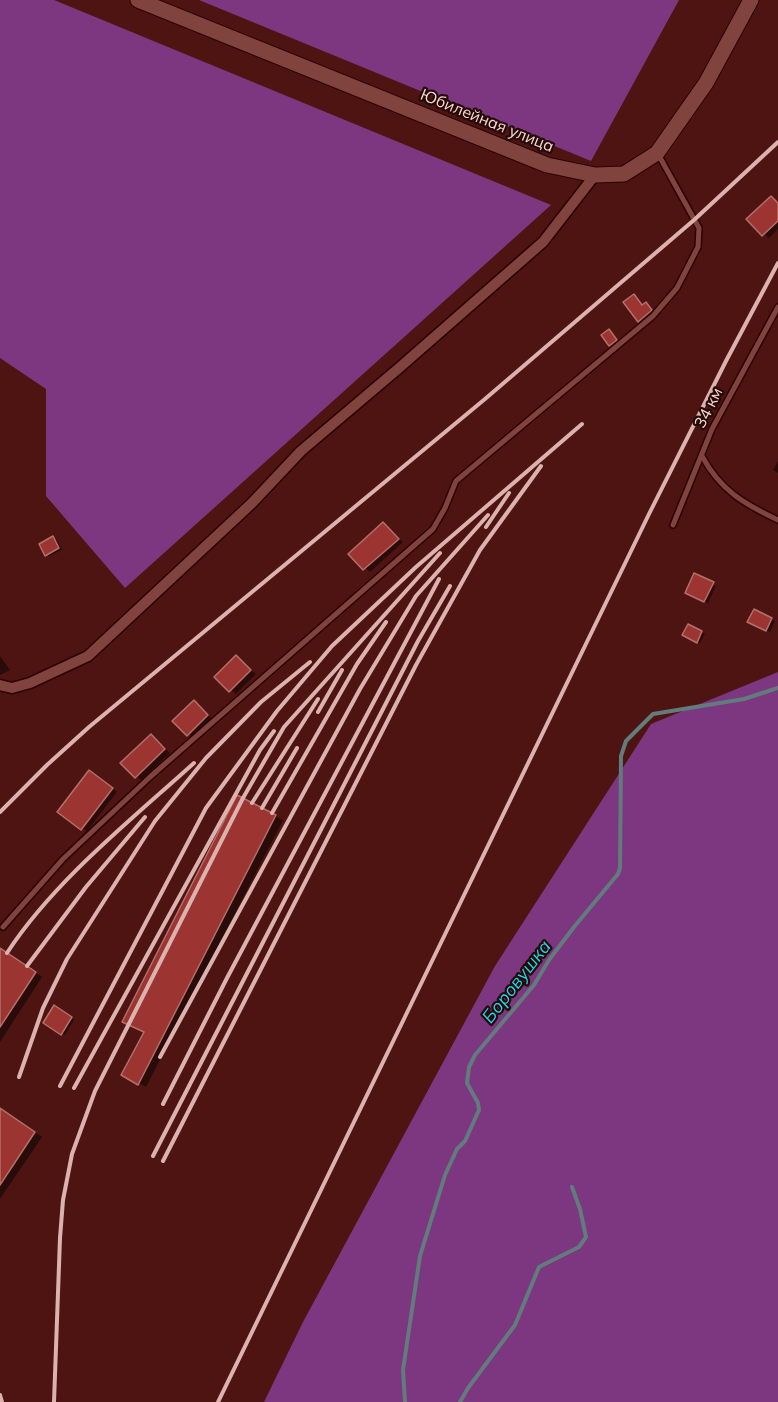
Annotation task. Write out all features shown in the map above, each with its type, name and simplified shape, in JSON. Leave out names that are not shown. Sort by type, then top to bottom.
[{"type":"main road","name":"Юбилейная улица","points":[[138,0],[547,165],[595,175],[624,174],[657,153],[706,83],[751,0]]},
{"type":"street","points":[[0,685],[12,688],[30,683],[88,656],[252,503],[301,451],[543,242],[595,175]]},
{"type":"lane","points":[[3,927],[63,859],[150,777],[433,529],[456,481],[652,316],[677,288],[698,247],[699,228],[657,153]]},
{"type":"lane","name":"34 км","points":[[673,525],[712,429],[778,307]]},
{"type":"lane","points":[[702,456],[711,473],[722,486],[759,511],[778,520]]},
{"type":"shaded area","points":[[0,0],[54,0],[551,205],[125,588],[46,496],[46,389],[0,358]]},
{"type":"shaded area","points":[[199,0],[679,0],[591,161]]},
{"type":"shaded area","points":[[778,672],[778,1402],[264,1402],[303,1322],[495,966],[651,724]]},
{"type":"building","points":[[771,196],[778,203],[778,221],[762,236],[746,219]]},
{"type":"building","points":[[634,294],[642,305],[646,302],[652,310],[638,322],[623,302]]},
{"type":"building","points":[[609,329],[617,340],[609,346],[601,335]]},
{"type":"building","points":[[383,522],[399,539],[363,570],[348,554]]},
{"type":"building","points":[[53,536],[59,548],[45,556],[39,544]]},
{"type":"building","points":[[694,573],[714,582],[704,602],[685,593]]},
{"type":"building","points":[[754,609],[772,618],[766,631],[747,622]]},
{"type":"building","points":[[688,624],[702,631],[697,643],[682,635]]},
{"type":"building","points":[[236,655],[251,670],[229,692],[214,677]]},
{"type":"building","points":[[194,700],[208,715],[187,736],[172,721]]},
{"type":"building","points":[[151,734],[165,749],[135,778],[120,763]]},
{"type":"building","points":[[89,770],[113,788],[81,830],[57,812]]},
{"type":"building","points":[[237,795],[276,815],[138,1085],[121,1075],[144,1032],[122,1022]]},
{"type":"building","points":[[0,948],[36,972],[0,1027]]},
{"type":"building","points":[[54,1005],[72,1017],[61,1035],[43,1023]]},
{"type":"building","points":[[0,1108],[35,1132],[0,1185]]},
{"type":"waterway","name":"Боровушка","points":[[405,1402],[403,1370],[420,1256],[445,1175],[457,1149],[465,1141],[479,1110],[478,1103],[467,1083],[469,1067],[475,1055],[534,985],[549,960],[618,874],[620,868],[621,756],[626,741],[653,714],[744,699],[778,688]]},
{"type":"waterway","points":[[460,1402],[515,1325],[539,1267],[579,1247],[586,1237],[572,1187]]},
{"type":"railway","points":[[0,812],[89,727],[485,399],[694,220],[778,142]]},
{"type":"railway","points":[[218,1402],[649,514],[778,263]]},
{"type":"railway","points":[[60,1086],[206,808],[277,711],[332,646],[416,567],[582,424]]},
{"type":"railway","points":[[163,1161],[416,665],[480,550],[541,466]]},
{"type":"railway","points":[[486,527],[509,493]]},
{"type":"railway","points":[[160,1057],[360,689],[416,596],[488,515]]},
{"type":"railway","points":[[54,1402],[63,1200],[72,1154],[95,1091],[243,798],[284,727],[440,553]]},
{"type":"railway","points":[[163,1104],[227,978],[439,579]]},
{"type":"railway","points":[[153,1156],[418,641],[450,586]]},
{"type":"railway","points":[[272,813],[357,664],[386,622]]},
{"type":"railway","points":[[19,1077],[43,1008],[67,959],[155,821],[206,758],[261,702],[310,662]]},
{"type":"railway","points":[[318,712],[342,670]]},
{"type":"railway","points":[[252,803],[318,699]]},
{"type":"railway","points":[[74,1088],[260,750],[274,731]]},
{"type":"railway","points":[[262,808],[297,748]]},
{"type":"railway","points":[[7,953],[47,901],[70,876],[194,763]]},
{"type":"railway","points":[[27,966],[86,887],[145,817]]},
{"type":"railway","points":[[0,1395],[2,1402]]}]
